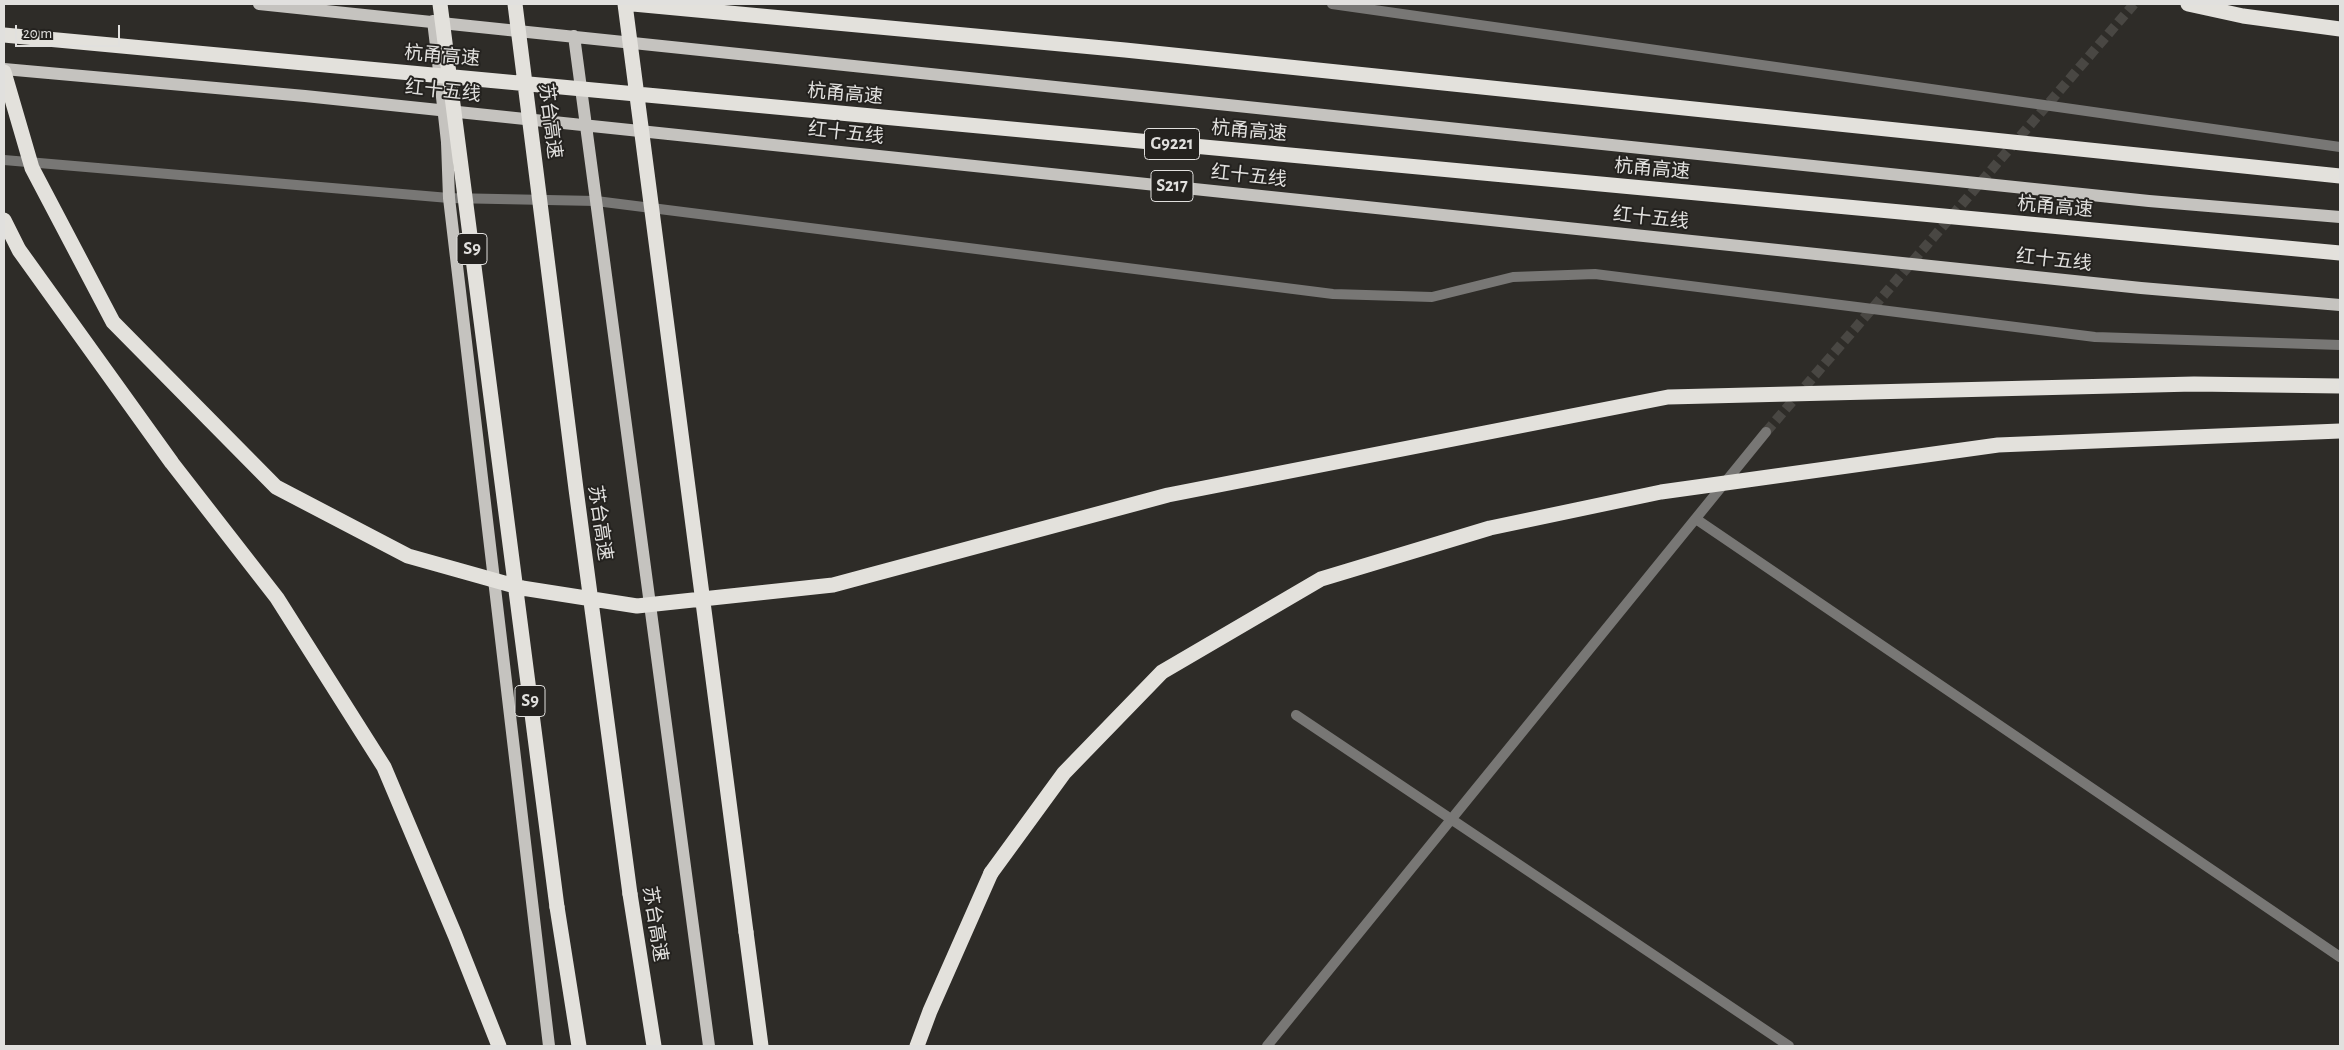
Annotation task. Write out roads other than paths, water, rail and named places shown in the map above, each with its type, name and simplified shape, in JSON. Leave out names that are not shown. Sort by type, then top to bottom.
[{"type":"highway","name":"S9","points":[[440,4],[555,887],[579,1046]]},
{"type":"highway","name":"苏台高速","points":[[515,4],[576,489],[630,894],[654,1046]]},
{"type":"highway","points":[[625,4],[761,1046]]},
{"type":"highway","points":[[633,4],[1124,50],[2340,176]]},
{"type":"highway","points":[[2188,4],[2243,16],[2340,29]]},
{"type":"highway","name":"杭甬高速","points":[[4,36],[2340,253]]},
{"type":"highway","points":[[4,70],[32,168],[113,322],[276,487],[408,556],[522,588],[637,606],[833,585],[1168,495],[1668,397],[2194,384],[2340,386]]},
{"type":"highway","points":[[4,220],[19,250],[172,463],[277,598],[384,768],[455,935],[499,1046]]},
{"type":"highway","points":[[917,1046],[930,1011],[991,873],[1064,774],[1162,672],[1321,579],[1490,528],[1661,492],[1998,446],[2340,431]]},
{"type":"main road","points":[[259,4],[2139,200],[2340,217]]},
{"type":"main road","points":[[433,21],[447,142],[449,198],[549,1046]]},
{"type":"main road","points":[[574,36],[710,1046]]},
{"type":"main road","name":"红十五线","points":[[4,70],[305,96],[2140,288],[2340,305]]},
{"type":"street","points":[[1332,4],[2340,147]]},
{"type":"street","points":[[4,160],[449,198],[596,201],[1334,294],[1432,297],[1513,277],[1595,274],[2095,337],[2340,345]]},
{"type":"street","points":[[1267,1046],[1766,432]]},
{"type":"street","points":[[1696,519],[2340,957]]},
{"type":"street","points":[[1296,715],[1789,1046]]},
{"type":"tunnel","points":[[1766,432],[2134,4]]}]
